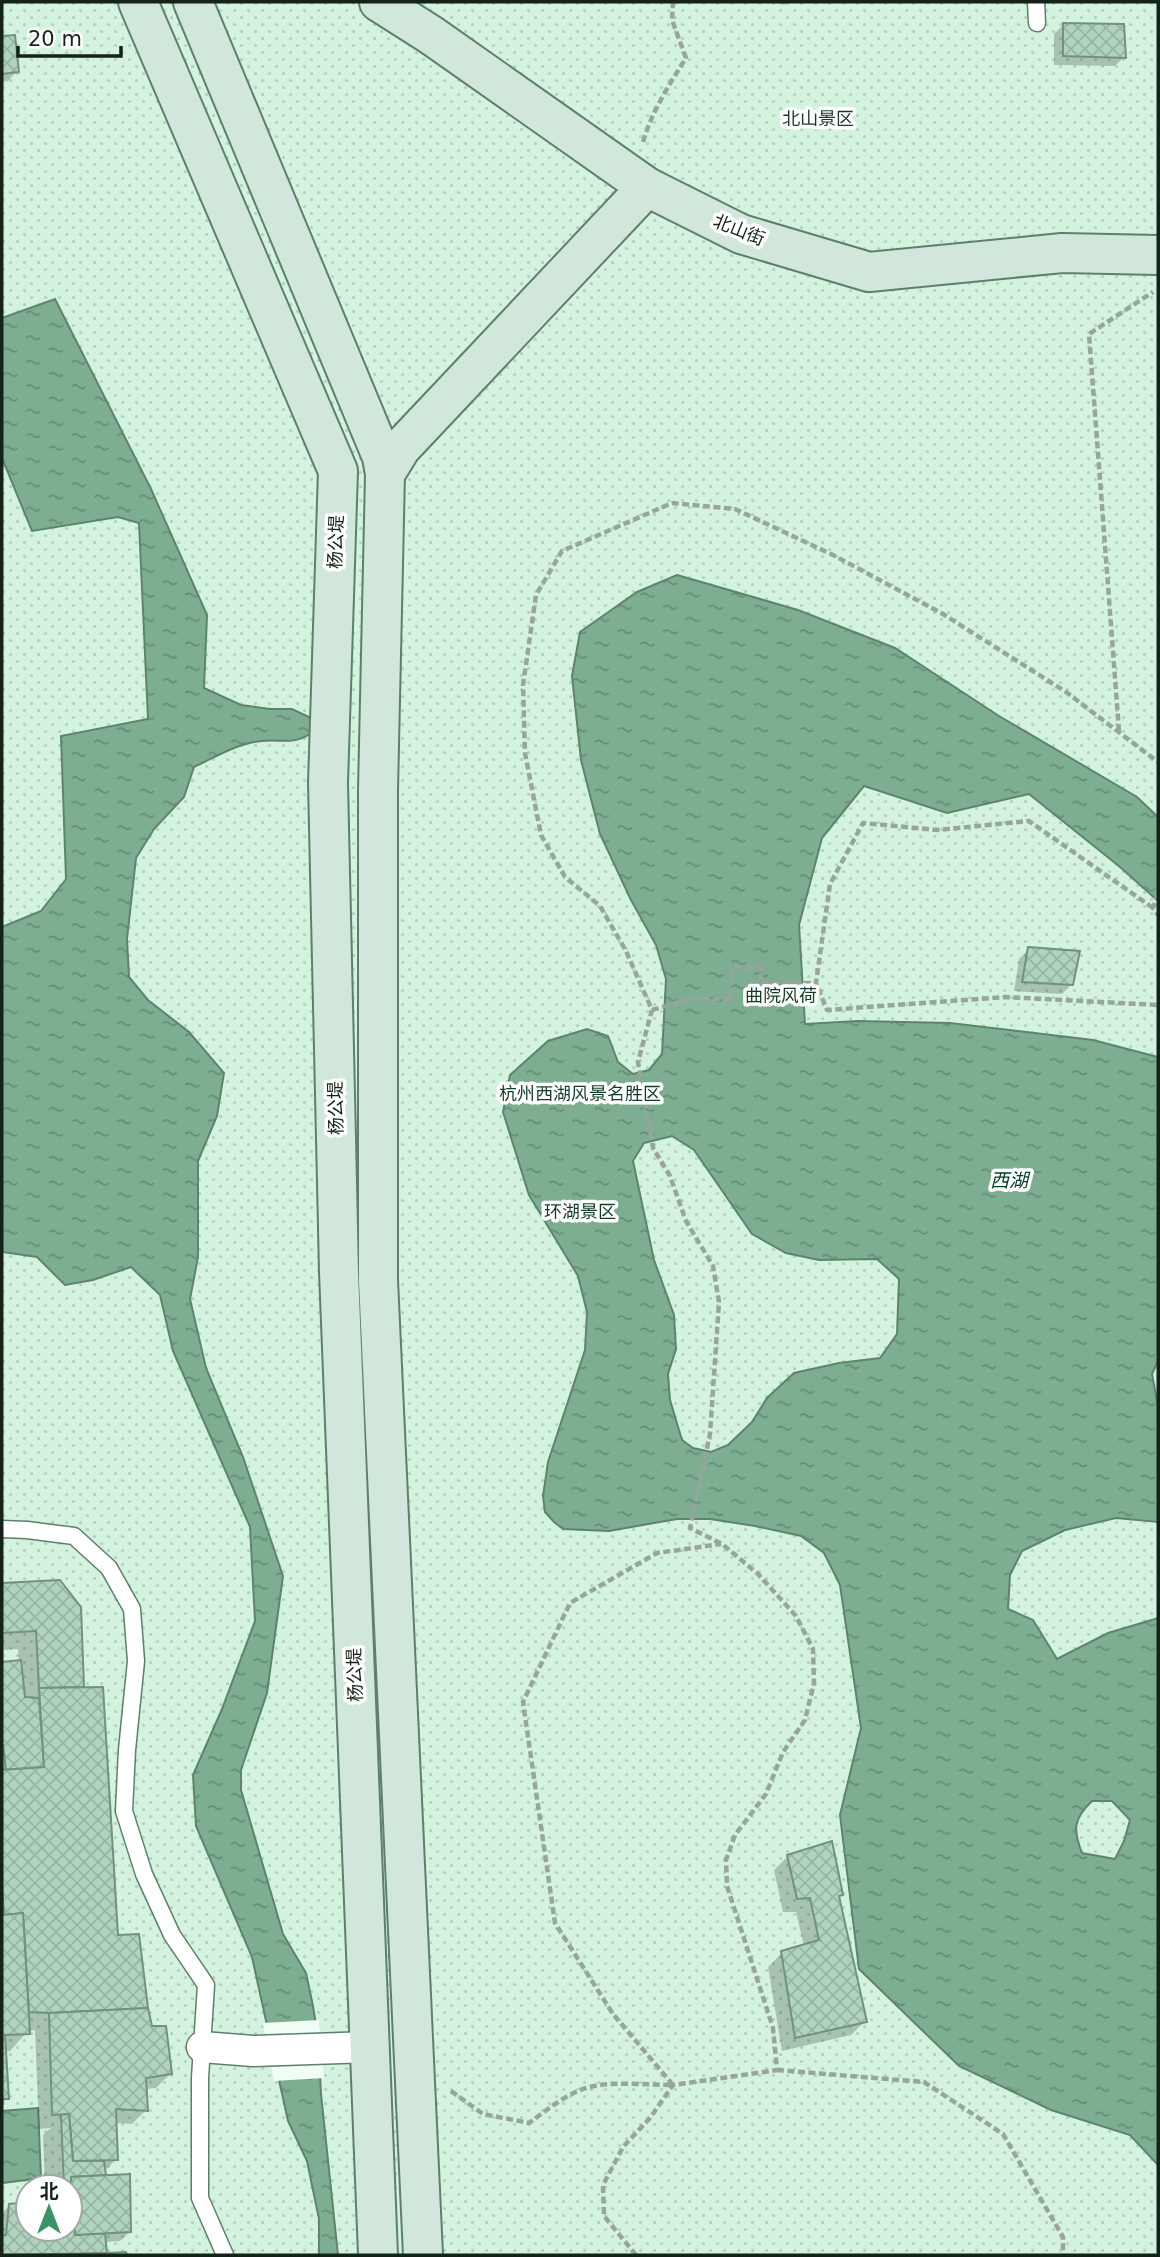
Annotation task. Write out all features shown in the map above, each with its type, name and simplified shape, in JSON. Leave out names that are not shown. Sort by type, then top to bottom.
[{"type":"main road","name":"杨公堤","points":[[138,2],[338,471],[328,783],[339,1272],[378,2255]]},
{"type":"main road","points":[[193,2],[382,457],[385,474],[378,790],[378,1280],[423,2255]]},
{"type":"main road","name":"北山街","points":[[379,2],[641,182],[741,234],[869,272],[1062,253],[1158,255]]},
{"type":"main road","points":[[385,474],[401,448],[641,182]]},
{"type":"street","points":[[202,2047],[253,2052],[370,2048]]},
{"type":"lane","points":[[1037,2],[1037,23]]},
{"type":"lane","points":[[2,1529],[74,1536],[108,1568],[132,1609],[136,1661],[124,1811],[144,1874],[172,1935],[206,1985],[200,2078],[200,2198],[225,2255]]},
{"type":"path","points":[[641,182],[648,124],[686,58],[672,20],[673,2]]},
{"type":"path","points":[[780,2],[789,2]]},
{"type":"path","points":[[1119,732],[1089,334],[1158,288]]},
{"type":"path","points":[[777,2070],[773,2028],[727,1885],[726,1860],[735,1835],[766,1794],[783,1752],[805,1720],[814,1683],[813,1649],[796,1616],[758,1574],[722,1544],[690,1528],[710,1434],[719,1302],[713,1266],[686,1221],[670,1177],[653,1148],[638,1062],[652,1010],[626,951],[600,906],[565,877],[541,835],[525,753],[523,685],[536,595],[562,551],[672,503],[735,509],[833,555],[943,614],[1066,692],[1158,762]]},
{"type":"path","points":[[1158,915],[1154,905],[1029,821],[937,830],[863,823],[830,884],[816,983],[827,1010],[1005,997],[1158,1005]]},
{"type":"path","points":[[1154,905],[1158,893]]},
{"type":"path","points":[[652,1010],[690,999],[731,999],[732,967],[761,968],[761,983],[816,983]]},
{"type":"path","points":[[673,2085],[613,2014],[555,1923],[523,1702],[570,1603],[657,1553],[722,1544]]},
{"type":"path","points":[[414,2080],[438,2082],[483,2114],[529,2123],[559,2102],[590,2087],[673,2085],[777,2070],[925,2082],[1003,2134],[1063,2237],[1063,2255]]},
{"type":"path","points":[[635,2255],[604,2216],[603,2185],[623,2147],[650,2118],[673,2085]]},
{"type":"green space","name":"环湖景区","points":[[2,2],[1158,2],[1158,2255],[2,2255]]},
{"type":"water","points":[[55,299],[151,489],[207,615],[204,688],[241,705],[292,709],[309,717],[312,724],[310,734],[304,737],[292,741],[244,744],[194,767],[184,797],[154,829],[136,858],[127,939],[129,977],[148,1000],[189,1032],[224,1073],[217,1116],[198,1161],[198,1257],[190,1299],[206,1368],[243,1457],[283,1576],[267,1693],[241,1770],[241,1790],[283,1934],[306,1973],[313,2006],[338,2255],[319,2255],[319,2219],[307,2161],[288,2121],[252,1957],[196,1826],[193,1775],[222,1709],[255,1621],[250,1527],[173,1351],[160,1295],[131,1267],[93,1280],[65,1285],[37,1257],[2,1252],[2,927],[41,911],[66,879],[61,736],[148,719],[139,523],[118,517],[32,531],[2,458],[2,318]]},
{"type":"water","name":"西湖","points":[[677,575],[798,610],[895,648],[999,716],[1137,797],[1158,817],[1158,901],[1029,794],[947,813],[864,786],[822,838],[799,925],[805,1024],[858,1021],[950,1023],[1093,1040],[1158,1057],[1158,1361],[1152,1374],[1158,1406],[1158,1522],[1116,1518],[1065,1530],[1022,1551],[1010,1575],[1008,1609],[1033,1620],[1057,1659],[1108,1633],[1158,1618],[1158,2165],[1130,2135],[1051,2110],[959,2066],[859,1969],[840,1815],[861,1728],[840,1585],[824,1553],[801,1536],[710,1519],[677,1519],[609,1531],[563,1529],[545,1512],[543,1496],[548,1462],[585,1350],[587,1312],[578,1276],[529,1195],[503,1112],[510,1075],[548,1041],[587,1029],[608,1036],[618,1062],[633,1074],[649,1070],[662,1054],[666,979],[656,945],[600,834],[581,760],[572,676],[580,632],[637,592]],"holes":[[[672,1136],[694,1150],[752,1234],[786,1253],[819,1260],[877,1259],[899,1279],[897,1334],[880,1358],[839,1363],[794,1373],[767,1398],[752,1422],[728,1445],[711,1452],[693,1448],[682,1440],[670,1400],[668,1374],[676,1349],[674,1315],[654,1260],[633,1161],[644,1143]],[[1092,1801],[1112,1801],[1130,1820],[1115,1859],[1082,1853],[1076,1825],[1081,1813]]]},
{"type":"water","points":[[38,2108],[41,2173],[14,2173],[14,2181],[2,2183],[2,2111]]},
{"type":"pier","points":[[319,2020],[324,2078],[274,2081],[263,2023]]},
{"type":"building","points":[[1063,23],[1124,24],[1126,58],[1063,56]]},
{"type":"building","points":[[15,35],[19,72],[2,74],[2,36]]},
{"type":"building","points":[[1028,947],[1080,951],[1073,985],[1022,982]]},
{"type":"building","points":[[60,1580],[81,1607],[84,1687],[39,1688],[36,1631],[2,1633],[2,1583]]},
{"type":"building","points":[[21,1660],[25,1697],[39,1698],[44,1767],[6,1770],[2,1745],[2,1662]]},
{"type":"building","points":[[103,1687],[118,1935],[139,1934],[148,2008],[29,2012],[23,1913],[4,1915],[2,1770],[44,1767],[39,1688]]},
{"type":"building","points":[[832,1841],[843,1895],[839,1896],[867,2022],[795,2038],[781,1951],[819,1940],[810,1898],[797,1899],[787,1855]]},
{"type":"building","points":[[23,1913],[30,2034],[5,2035],[9,2099],[2,2099],[2,1915]]},
{"type":"building","points":[[148,2008],[152,2026],[166,2026],[172,2074],[146,2078],[148,2111],[116,2109],[118,2160],[73,2161],[69,2114],[52,2115],[49,2013]]},
{"type":"building","points":[[69,2114],[73,2161],[104,2161],[106,2175],[84,2176],[84,2173],[63,2173],[61,2115]]},
{"type":"building","points":[[130,2174],[131,2232],[84,2235],[84,2176]]},
{"type":"building","points":[[14,2203],[14,2243],[84,2243],[84,2234],[105,2233],[107,2253],[2,2255],[2,2236],[6,2235],[9,2204]]},
{"type":"building","points":[[126,2252],[127,2255],[56,2255],[107,2253]]},
{"type":"park label","name":"北山景区","points":[[818,119]]},
{"type":"park label","name":"曲院风荷","points":[[781,996]]},
{"type":"park label","name":"杭州西湖风景名胜区","points":[[580,1094]]}]
